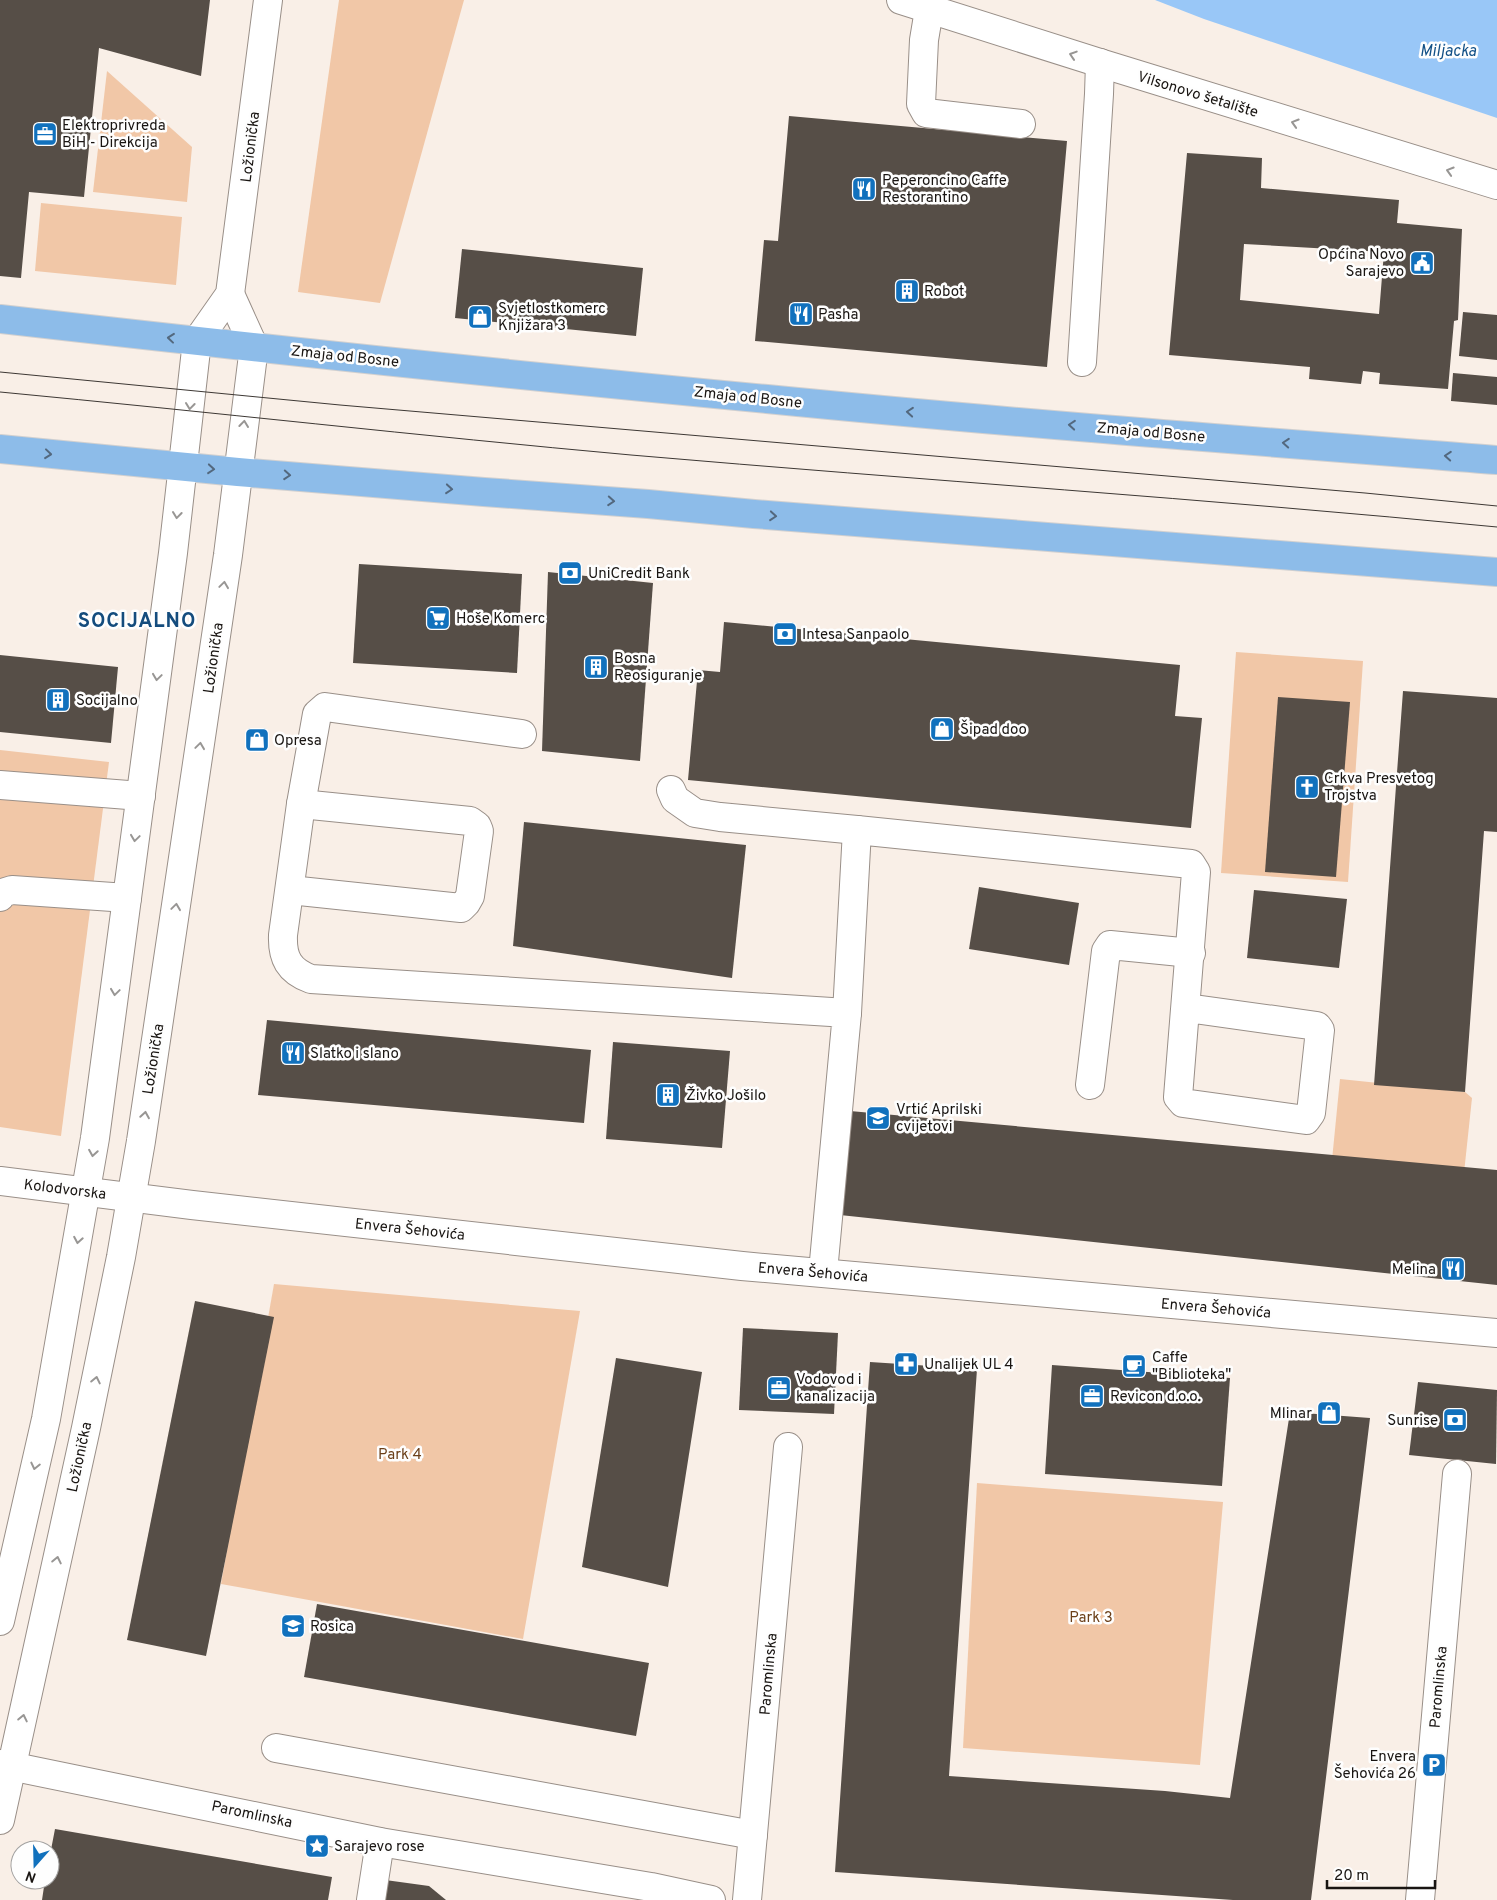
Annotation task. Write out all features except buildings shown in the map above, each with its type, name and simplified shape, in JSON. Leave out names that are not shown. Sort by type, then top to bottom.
[{"type":"main road","name":"Zmaja od Bosne","points":[[0,319],[766,399],[1190,436],[1497,460]]},
{"type":"main road","points":[[0,449],[238,472],[1497,572]]},
{"type":"street","name":"Ložionička","points":[[0,1621],[46,1418],[87,1192],[141,796],[197,341],[230,294],[268,0]]},
{"type":"street","name":"Vilsonovo šetalište","points":[[900,0],[1497,185]]},
{"type":"street","points":[[929,10],[924,40],[921,104],[926,113],[1021,124]]},
{"type":"street","points":[[1082,362],[1100,63]]},
{"type":"street","points":[[230,294],[254,347]]},
{"type":"street","name":"Ložionička","points":[[0,1820],[6,1765],[88,1418],[121,1257],[141,1141],[228,555],[254,347]]},
{"type":"street","points":[[522,734],[325,707],[317,714],[301,804],[282,949],[288,963],[299,975],[311,979],[847,1013]]},
{"type":"street","points":[[0,785],[141,796]]},
{"type":"street","points":[[671,790],[675,799],[695,813],[1191,864],[1196,872],[1187,1008],[1178,1097],[1183,1103],[1306,1120],[1311,1113],[1320,1030],[1317,1026],[1187,1008]]},
{"type":"street","points":[[290,890],[461,908],[470,896],[479,831],[477,826],[470,821],[301,804]]},
{"type":"street","points":[[823,1272],[847,1013],[858,830]]},
{"type":"street","points":[[0,897],[2,893],[12,890],[127,898]]},
{"type":"street","points":[[1090,1085],[1106,951],[1110,945],[1191,953]]},
{"type":"street","name":"Kolodvorska","points":[[0,1181],[130,1197]]},
{"type":"street","name":"Envera Šehovića","points":[[130,1197],[733,1264],[1497,1333]]},
{"type":"street","name":"Paromlinska","points":[[746,1900],[788,1447]]},
{"type":"street","name":"Paromlinska","points":[[1420,1900],[1457,1474]]},
{"type":"street","points":[[276,1748],[753,1835]]},
{"type":"street","name":"Paromlinska","points":[[6,1765],[380,1842],[651,1887],[711,1900]]},
{"type":"street","points":[[371,1900],[380,1842]]},
{"type":"green space","points":[[339,0],[464,0],[380,303],[298,292]]},
{"type":"green space","points":[[107,71],[192,147],[187,202],[93,192]]},
{"type":"green space","points":[[41,203],[182,217],[176,285],[35,271]]},
{"type":"green space","points":[[1236,652],[1363,661],[1348,882],[1221,873]]},
{"type":"green space","points":[[0,750],[109,762],[61,1136],[0,1127]]},
{"type":"green space","points":[[1340,1079],[1465,1092],[1472,1098],[1464,1173],[1332,1160]]},
{"type":"green space","name":"Park 4","points":[[274,1284],[580,1311],[523,1639],[221,1584]]},
{"type":"green space","name":"Park 3","points":[[977,1483],[1223,1502],[1200,1765],[963,1748]]},
{"type":"water","name":"Miljacka","points":[[1155,0],[1497,0],[1497,118],[1204,19]]},
{"type":"tram line","points":[[0,372],[340,405],[1497,506]]},
{"type":"tram line","points":[[0,392],[631,455],[1281,507],[1497,527]]},
{"type":"place","name":"Elektroprivreda BiH - Direkcija","points":[[45,134]]},
{"type":"place","name":"Peperoncino Caffe Restorantino","points":[[864,189]]},
{"type":"place","name":"Općina Novo Sarajevo","points":[[1422,263]]},
{"type":"place","name":"Robot","points":[[907,291]]},
{"type":"place","name":"Pasha","points":[[801,314]]},
{"type":"place","name":"Svjetlostkomerc Knjižara 3","points":[[480,317]]},
{"type":"place","name":"UniCredit Bank","points":[[570,573]]},
{"type":"place","name":"Hoše Komerc","points":[[438,618]]},
{"type":"place","name":"Intesa Sanpaolo","points":[[785,634]]},
{"type":"place","name":"Bosna Reosiguranje","points":[[596,667]]},
{"type":"place","name":"Socijalno","points":[[58,700]]},
{"type":"place","name":"Šipad doo","points":[[942,729]]},
{"type":"place","name":"Opresa","points":[[257,740]]},
{"type":"place","name":"Crkva Presvetog Trojstva","points":[[1307,787]]},
{"type":"place","name":"Slatko i slano","points":[[293,1053]]},
{"type":"place","name":"Živko Jošilo","points":[[668,1095]]},
{"type":"place","name":"Vrtić Aprilski cvijetovi","points":[[878,1118]]},
{"type":"place","name":"Melina","points":[[1453,1269]]},
{"type":"place","name":"Unalijek UL 4","points":[[906,1364]]},
{"type":"place","name":"Caffe \"Biblioteka\"","points":[[1134,1366]]},
{"type":"place","name":"Vodovod i kanalizacija","points":[[779,1388]]},
{"type":"place","name":"Revicon d.o.o.","points":[[1092,1396]]},
{"type":"place","name":"Mlinar","points":[[1329,1413]]},
{"type":"place","name":"Sunrise","points":[[1455,1420]]},
{"type":"place","name":"Rosica","points":[[293,1626]]},
{"type":"place","name":"Envera Šehovića 26","points":[[1434,1765]]},
{"type":"place","name":"Sarajevo rose","points":[[317,1846]]},
{"type":"district","name":"SOCIJALNO","points":[[137,620]]}]
